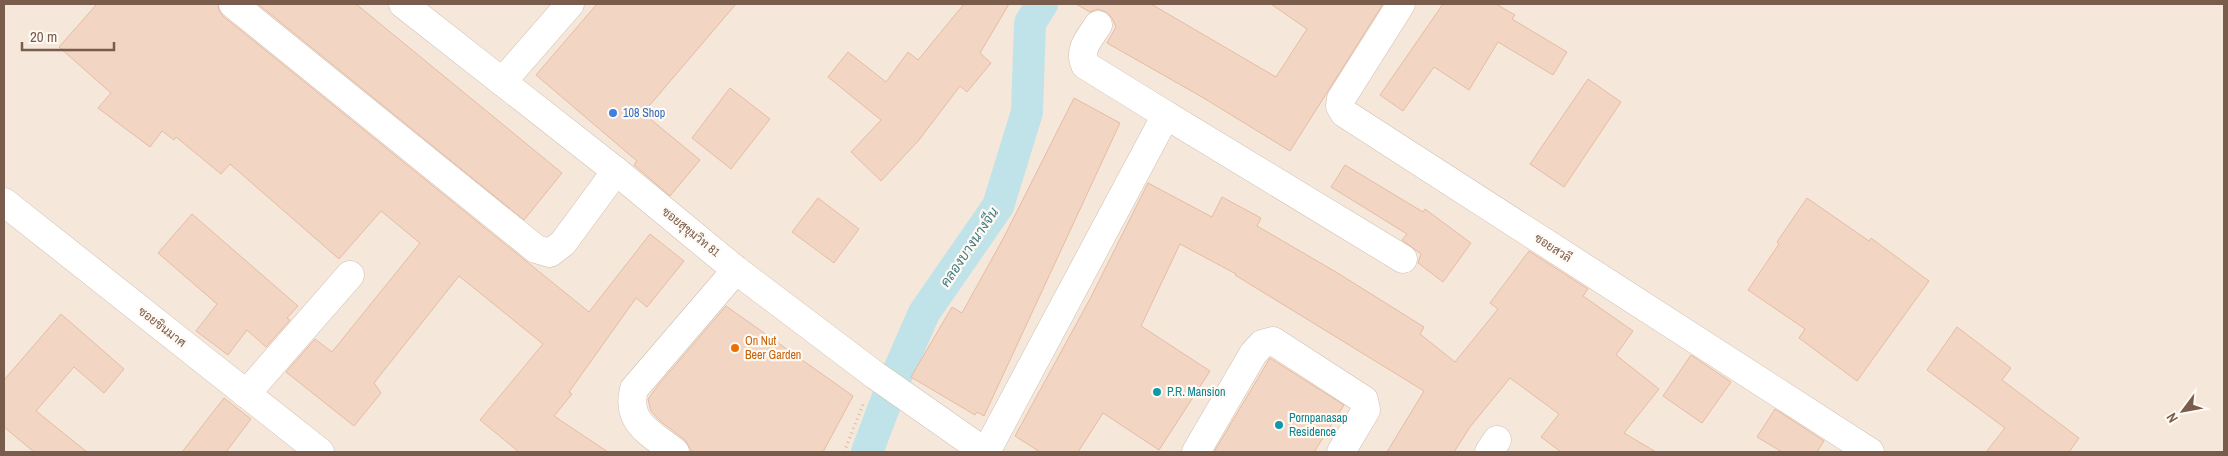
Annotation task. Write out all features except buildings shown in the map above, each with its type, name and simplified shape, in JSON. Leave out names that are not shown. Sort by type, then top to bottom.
[{"type":"street","points":[[233,4],[536,249],[550,253],[563,244],[616,171]]},
{"type":"street","name":"ซอยสุขุมวิท 81","points":[[403,4],[616,171],[736,270],[881,379],[986,452]]},
{"type":"street","points":[[502,82],[570,4]]},
{"type":"street","name":"ซอยสวลี","points":[[1401,4],[1340,100],[1340,106],[1344,113],[1870,452]]},
{"type":"street","points":[[1098,25],[1082,50],[1082,58],[1085,65],[1403,259]]},
{"type":"street","points":[[986,452],[1166,115]]},
{"type":"street","name":"ซอยชินมาศ","points":[[4,202],[320,452]]},
{"type":"street","points":[[674,452],[636,422],[631,400],[634,389],[736,270]]},
{"type":"street","points":[[246,394],[350,274]]},
{"type":"street","points":[[1196,452],[1253,354],[1262,344],[1272,342],[1364,400],[1366,410],[1341,452]]},
{"type":"path","points":[[844,452],[881,379]]},
{"type":"shaded area","points":[[4,4],[2224,4],[2224,452],[4,452]]},
{"type":"waterway","name":"คลองบางนางจีน","points":[[867,452],[892,386],[924,313],[998,206],[1027,112],[1030,23],[1042,4]]},
{"type":"place","name":"108 Shop","points":[[613,113]]},
{"type":"place","name":"On Nut Beer Garden","points":[[735,348]]},
{"type":"place","name":"P.R. Mansion","points":[[1157,392]]},
{"type":"place","name":"Pornpanasap Residence","points":[[1279,425]]}]
